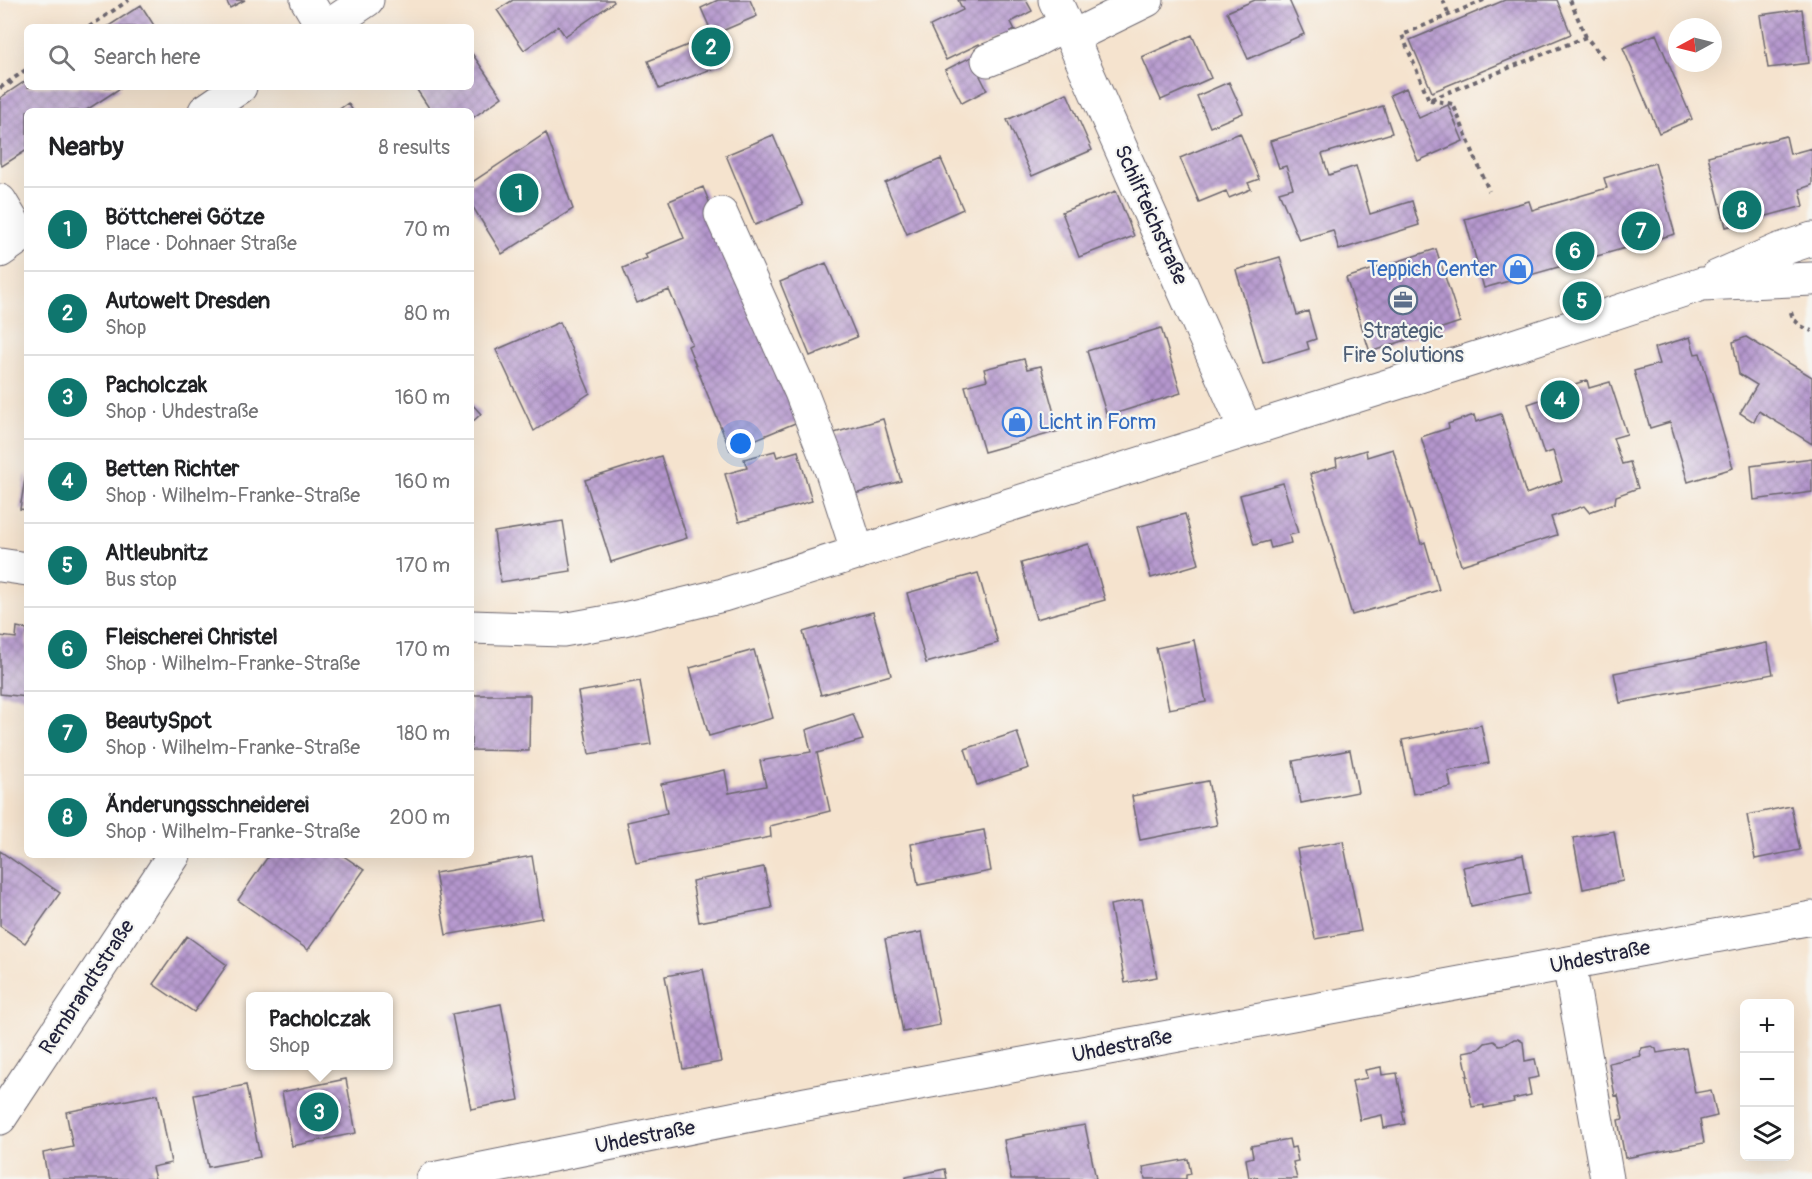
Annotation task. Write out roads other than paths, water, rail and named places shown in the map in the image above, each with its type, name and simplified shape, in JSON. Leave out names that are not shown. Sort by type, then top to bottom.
[{"type":"street","points":[[307,0],[323,24]]},
{"type":"street","points":[[330,24],[367,0]]},
{"type":"street","points":[[988,60],[1028,44],[1064,20],[1147,0]]},
{"type":"street","name":"Schilfteichstraße","points":[[1064,20],[1246,430]]},
{"type":"street","points":[[209,108],[236,90]]},
{"type":"street","points":[[0,201],[16,240]]},
{"type":"street","points":[[721,214],[801,392],[832,472],[858,553]]},
{"type":"street","points":[[474,627],[563,630],[624,619],[723,595],[1581,325],[1702,284],[1779,250],[1812,239]]},
{"type":"street","points":[[1702,284],[1812,279]]},
{"type":"street","points":[[0,565],[24,569]]},
{"type":"street","name":"Rembrandtstraße","points":[[5,1102],[172,858]]},
{"type":"street","name":"Uhdestraße","points":[[433,1179],[806,1104],[1812,918]]},
{"type":"street","points":[[1569,963],[1607,1179]]},
{"type":"place","name":"Autowelt Dresden","points":[[711,47]]},
{"type":"place","name":"Böttcherei Götze","points":[[519,193]]},
{"type":"place","name":"Änderungsschneiderei","points":[[1742,210]]},
{"type":"place","name":"BeautySpot","points":[[1641,231]]},
{"type":"place","name":"Fleischerei Christel","points":[[1575,251]]},
{"type":"place","name":"Teppich Center","points":[[1518,269]]},
{"type":"place","name":"Strategic Fire Solutions","points":[[1403,300]]},
{"type":"place","name":"Altleubnitz","points":[[1582,301]]},
{"type":"place","name":"Betten Richter","points":[[1560,400]]},
{"type":"place","name":"Licht in Form","points":[[1017,422]]},
{"type":"place","name":"Pacholczak","points":[[319,1112]]}]
